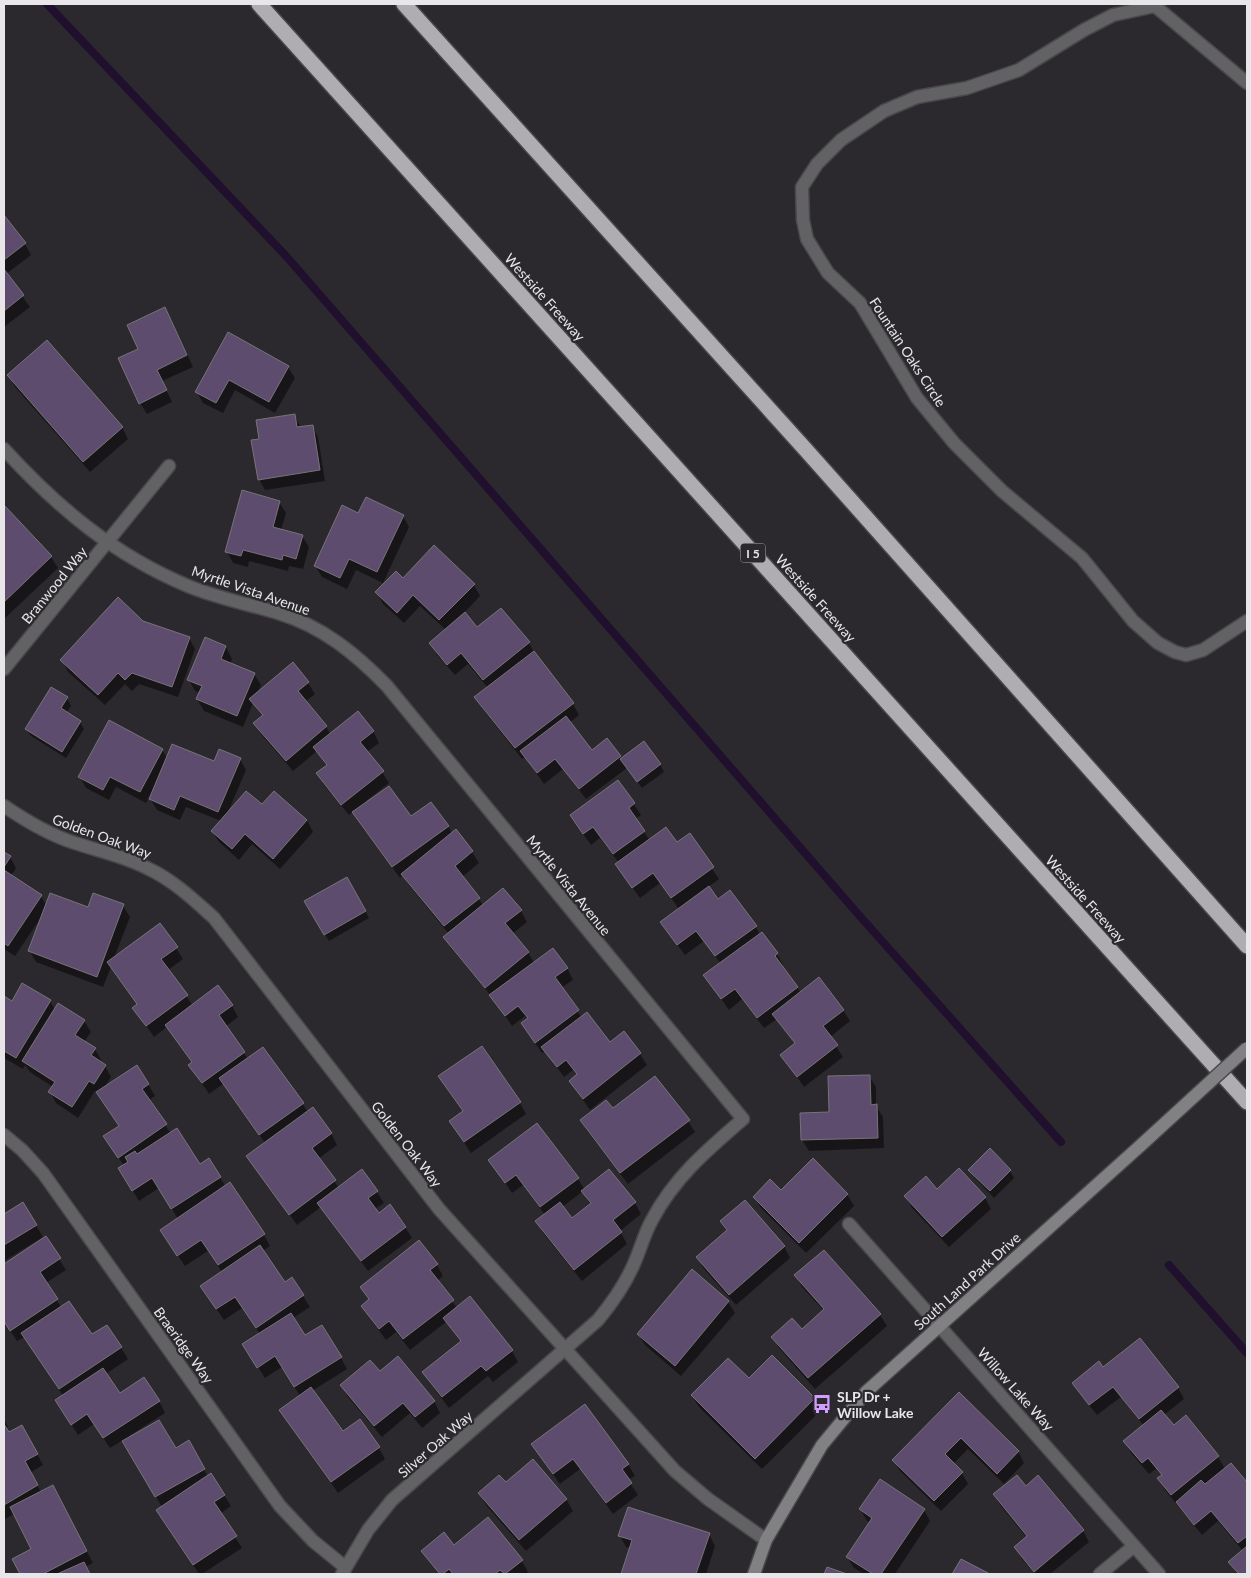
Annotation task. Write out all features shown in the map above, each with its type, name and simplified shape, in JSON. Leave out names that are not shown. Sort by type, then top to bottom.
[{"type":"highway","name":"Westside Freeway","points":[[259,4],[1247,1102]]},
{"type":"highway","points":[[404,4],[806,450],[1247,946]]},
{"type":"street","name":"Fountain Oaks Circle","points":[[1247,83],[1156,5],[1113,15],[1084,30],[1019,70],[967,88],[917,97],[884,111],[841,140],[817,164],[802,187],[803,220],[807,239],[828,273],[860,303],[923,406],[954,443],[1002,491],[1082,558],[1134,621],[1158,643],[1175,652],[1186,655],[1203,650],[1247,621]]},
{"type":"street","name":"Myrtle Vista Avenue","points":[[4,449],[71,516],[137,561],[188,586],[280,614],[306,624],[340,643],[365,663],[387,686],[743,1120],[699,1157],[673,1186],[651,1221],[633,1266],[616,1298],[598,1320],[565,1350]]},
{"type":"street","points":[[108,543],[169,466]]},
{"type":"street","name":"Branwood Way","points":[[4,669],[108,543]]},
{"type":"street","name":"Golden Oak Way","points":[[4,806],[36,827],[74,843],[112,853],[148,868],[180,888],[214,918],[433,1202],[675,1471],[708,1500],[766,1540]]},
{"type":"street","name":"South Land Park Drive","points":[[754,1574],[766,1540],[822,1445],[866,1392],[1247,1048]]},
{"type":"street","name":"Braeridge Way","points":[[4,1135],[22,1150],[43,1173],[280,1506],[343,1571]]},
{"type":"street","name":"Willow Lake Way","points":[[849,1224],[1159,1574]]},
{"type":"street","name":"Silver Oak Way","points":[[343,1571],[368,1530],[392,1500],[565,1350]]},
{"type":"street","points":[[1100,1574],[1134,1546]]},
{"type":"building","points":[[4,215],[26,243],[4,260]]},
{"type":"building","points":[[4,269],[24,295],[4,311]]},
{"type":"building","points":[[165,307],[187,355],[157,370],[167,390],[139,404],[118,358],[138,349],[127,325]]},
{"type":"building","points":[[228,332],[289,366],[269,402],[229,380],[216,403],[195,392]]},
{"type":"building","points":[[47,340],[123,427],[83,462],[7,375]]},
{"type":"building","points":[[295,414],[297,427],[313,425],[320,470],[258,480],[251,440],[259,439],[256,420]]},
{"type":"building","points":[[242,490],[280,501],[273,527],[303,535],[296,559],[283,555],[282,560],[243,550],[241,556],[225,552]]},
{"type":"building","points":[[366,497],[404,515],[377,572],[349,559],[340,578],[314,566],[342,505],[358,513]]},
{"type":"building","points":[[4,505],[52,556],[4,602]]},
{"type":"building","points":[[434,545],[475,584],[439,620],[413,595],[397,613],[375,592],[396,571],[403,578]]},
{"type":"building","points":[[118,597],[143,621],[190,637],[172,687],[132,673],[125,680],[118,673],[98,695],[60,660]]},
{"type":"building","points":[[501,608],[530,642],[483,680],[461,653],[447,665],[429,643],[465,612],[477,627]]},
{"type":"building","points":[[205,637],[226,646],[221,659],[255,673],[237,716],[196,699],[202,686],[187,680]]},
{"type":"building","points":[[534,651],[574,703],[515,748],[474,697]]},
{"type":"building","points":[[293,662],[309,682],[298,691],[327,726],[286,761],[253,723],[263,715],[249,699]]},
{"type":"building","points":[[51,687],[68,697],[61,708],[81,721],[62,752],[25,729]]},
{"type":"building","points":[[358,711],[374,731],[360,742],[384,771],[341,805],[316,773],[327,765],[313,747]]},
{"type":"building","points":[[566,716],[592,750],[607,738],[621,756],[579,789],[555,759],[537,773],[520,751]]},
{"type":"building","points":[[109,720],[163,749],[140,792],[110,777],[103,790],[78,777]]},
{"type":"building","points":[[644,741],[661,764],[637,782],[620,759]]},
{"type":"building","points":[[172,744],[214,761],[219,749],[241,758],[218,812],[180,796],[174,810],[149,799]]},
{"type":"building","points":[[618,780],[635,803],[629,808],[645,831],[613,854],[593,827],[583,834],[570,815]]},
{"type":"building","points":[[389,786],[411,816],[431,802],[449,826],[392,867],[352,812]]},
{"type":"building","points":[[246,791],[262,804],[274,791],[307,820],[273,859],[245,834],[232,849],[211,831]]},
{"type":"building","points":[[666,827],[677,842],[690,833],[714,867],[671,898],[653,873],[632,888],[615,864]]},
{"type":"building","points":[[456,829],[473,851],[455,866],[480,898],[444,926],[401,874]]},
{"type":"building","points":[[4,852],[11,856],[4,867]]},
{"type":"building","points":[[4,870],[42,895],[8,946],[4,943]]},
{"type":"building","points":[[347,877],[366,911],[324,935],[304,901]]},
{"type":"building","points":[[709,886],[718,899],[730,890],[757,926],[715,956],[696,931],[677,945],[660,922]]},
{"type":"building","points":[[503,888],[522,910],[505,923],[529,952],[485,988],[443,937]]},
{"type":"building","points":[[50,893],[88,907],[93,893],[124,904],[97,977],[28,951]]},
{"type":"building","points":[[160,923],[178,947],[161,959],[188,995],[146,1026],[132,1008],[137,1004],[107,962]]},
{"type":"building","points":[[762,932],[778,953],[775,956],[798,987],[757,1018],[735,989],[721,999],[703,975]]},
{"type":"building","points":[[553,948],[568,968],[555,977],[579,1010],[535,1043],[521,1023],[528,1018],[518,1006],[505,1016],[489,995]]},
{"type":"building","points":[[819,977],[844,1010],[823,1026],[838,1045],[797,1077],[780,1055],[795,1043],[772,1014]]},
{"type":"building","points":[[22,983],[51,1000],[16,1058],[4,1051],[4,996],[12,1001]]},
{"type":"building","points":[[218,985],[233,1005],[219,1015],[245,1052],[202,1083],[188,1065],[192,1062],[165,1025]]},
{"type":"building","points":[[58,1003],[85,1020],[75,1035],[96,1048],[91,1055],[106,1065],[94,1084],[89,1081],[72,1107],[48,1092],[55,1082],[22,1061]]},
{"type":"building","points":[[587,1012],[610,1042],[624,1031],[641,1053],[583,1099],[569,1081],[577,1074],[566,1060],[557,1067],[541,1047]]},
{"type":"building","points":[[482,1046],[521,1102],[464,1142],[449,1121],[463,1111],[438,1076]]},
{"type":"building","points":[[263,1047],[304,1103],[259,1135],[219,1078]]},
{"type":"building","points":[[137,1065],[149,1084],[142,1089],[167,1124],[118,1158],[103,1136],[119,1126],[96,1092]]},
{"type":"building","points":[[870,1075],[871,1105],[877,1104],[878,1138],[801,1140],[800,1113],[829,1112],[828,1076]]},
{"type":"building","points":[[655,1076],[690,1120],[620,1173],[580,1120],[606,1100],[613,1108]]},
{"type":"building","points":[[313,1107],[332,1133],[312,1148],[336,1180],[289,1215],[246,1156]]},
{"type":"building","points":[[537,1123],[579,1178],[540,1207],[516,1175],[505,1183],[488,1160]]},
{"type":"building","points":[[177,1128],[200,1164],[209,1158],[221,1177],[171,1209],[152,1178],[132,1191],[118,1168],[128,1162],[125,1157],[135,1151],[137,1154]]},
{"type":"building","points":[[990,1148],[1011,1170],[990,1191],[968,1170]]},
{"type":"building","points":[[813,1158],[848,1194],[799,1243],[753,1197],[770,1179],[781,1190]]},
{"type":"building","points":[[959,1168],[986,1197],[942,1237],[904,1196],[926,1176],[937,1189]]},
{"type":"building","points":[[362,1169],[378,1191],[368,1198],[379,1213],[390,1204],[406,1227],[361,1261],[317,1203]]},
{"type":"building","points":[[609,1169],[636,1202],[613,1220],[622,1232],[574,1270],[535,1221],[560,1202],[572,1218],[591,1203],[581,1191]]},
{"type":"building","points":[[230,1182],[265,1234],[218,1265],[201,1240],[177,1256],[160,1230]]},
{"type":"building","points":[[745,1200],[785,1246],[729,1295],[696,1257],[727,1230],[720,1221]]},
{"type":"building","points":[[23,1202],[37,1225],[4,1245],[4,1214]]},
{"type":"building","points":[[46,1236],[61,1258],[40,1272],[58,1299],[10,1331],[4,1321],[4,1264]]},
{"type":"building","points":[[419,1240],[438,1264],[430,1270],[454,1300],[403,1339],[389,1321],[379,1329],[361,1306],[369,1299],[360,1287]]},
{"type":"building","points":[[260,1245],[285,1282],[292,1277],[304,1295],[256,1328],[235,1297],[216,1309],[200,1286]]},
{"type":"building","points":[[824,1250],[881,1314],[808,1378],[771,1337],[792,1318],[802,1329],[824,1309],[794,1275]]},
{"type":"building","points":[[692,1269],[729,1301],[675,1366],[637,1334]]},
{"type":"building","points":[[470,1296],[513,1350],[486,1371],[481,1366],[442,1397],[422,1372],[461,1341],[443,1318]]},
{"type":"building","points":[[69,1301],[92,1334],[107,1325],[122,1347],[59,1389],[21,1333]]},
{"type":"building","points":[[291,1313],[305,1335],[322,1325],[342,1357],[294,1387],[275,1356],[257,1368],[242,1344]]},
{"type":"building","points":[[1140,1338],[1179,1387],[1139,1419],[1113,1387],[1089,1405],[1072,1383],[1099,1361],[1103,1367]]},
{"type":"building","points":[[772,1355],[815,1398],[755,1459],[691,1395],[728,1358],[749,1378]]},
{"type":"building","points":[[398,1356],[435,1401],[415,1417],[403,1403],[374,1426],[340,1385],[370,1360],[380,1371]]},
{"type":"building","points":[[103,1368],[120,1393],[144,1377],[160,1401],[103,1438],[87,1414],[71,1425],[55,1400]]},
{"type":"building","points":[[311,1387],[343,1431],[360,1419],[380,1447],[331,1482],[279,1410]]},
{"type":"building","points":[[959,1392],[1019,1451],[997,1474],[961,1438],[945,1454],[963,1472],[934,1501],[892,1460]]},
{"type":"building","points":[[585,1404],[629,1464],[622,1469],[632,1483],[606,1503],[573,1459],[553,1474],[531,1444]]},
{"type":"building","points":[[1161,1410],[1174,1425],[1186,1415],[1219,1456],[1171,1495],[1157,1478],[1162,1475],[1148,1458],[1142,1463],[1123,1441]]},
{"type":"building","points":[[159,1420],[176,1448],[189,1440],[205,1469],[155,1497],[122,1441]]},
{"type":"building","points":[[4,1424],[9,1432],[22,1425],[38,1454],[25,1461],[38,1485],[4,1505]]},
{"type":"building","points":[[533,1459],[567,1499],[519,1540],[478,1493],[499,1475],[506,1482]]},
{"type":"building","points":[[1231,1463],[1247,1482],[1247,1536],[1238,1543],[1211,1511],[1194,1525],[1176,1502],[1201,1480],[1205,1484]]},
{"type":"building","points":[[211,1473],[225,1495],[214,1502],[237,1536],[193,1565],[156,1510]]},
{"type":"building","points":[[1017,1475],[1026,1486],[1038,1475],[1084,1530],[1034,1572],[1014,1547],[1027,1536],[993,1494]]},
{"type":"building","points":[[880,1479],[925,1509],[881,1574],[873,1574],[846,1557],[872,1518],[859,1509]]},
{"type":"building","points":[[53,1485],[87,1551],[43,1574],[20,1574],[12,1559],[31,1549],[10,1507]]},
{"type":"building","points":[[628,1507],[710,1533],[696,1574],[621,1574],[632,1540],[618,1536]]},
{"type":"building","points":[[488,1517],[523,1560],[505,1574],[500,1570],[495,1574],[453,1574],[449,1569],[440,1574],[421,1551],[444,1532],[454,1545]]},
{"type":"building","points":[[1247,1546],[1247,1574],[1239,1574],[1228,1562]]},
{"type":"building","points":[[961,1559],[990,1574],[952,1574]]},
{"type":"building","points":[[84,1562],[90,1574],[57,1574]]},
{"type":"building","points":[[827,1567],[847,1574],[824,1574]]},
{"type":"waterway","points":[[47,4],[286,256],[858,914],[1061,1142]]},
{"type":"waterway","points":[[1169,1265],[1247,1353]]},
{"type":"place","name":"SLP Dr + Willow Lake","points":[[822,1404]]}]
